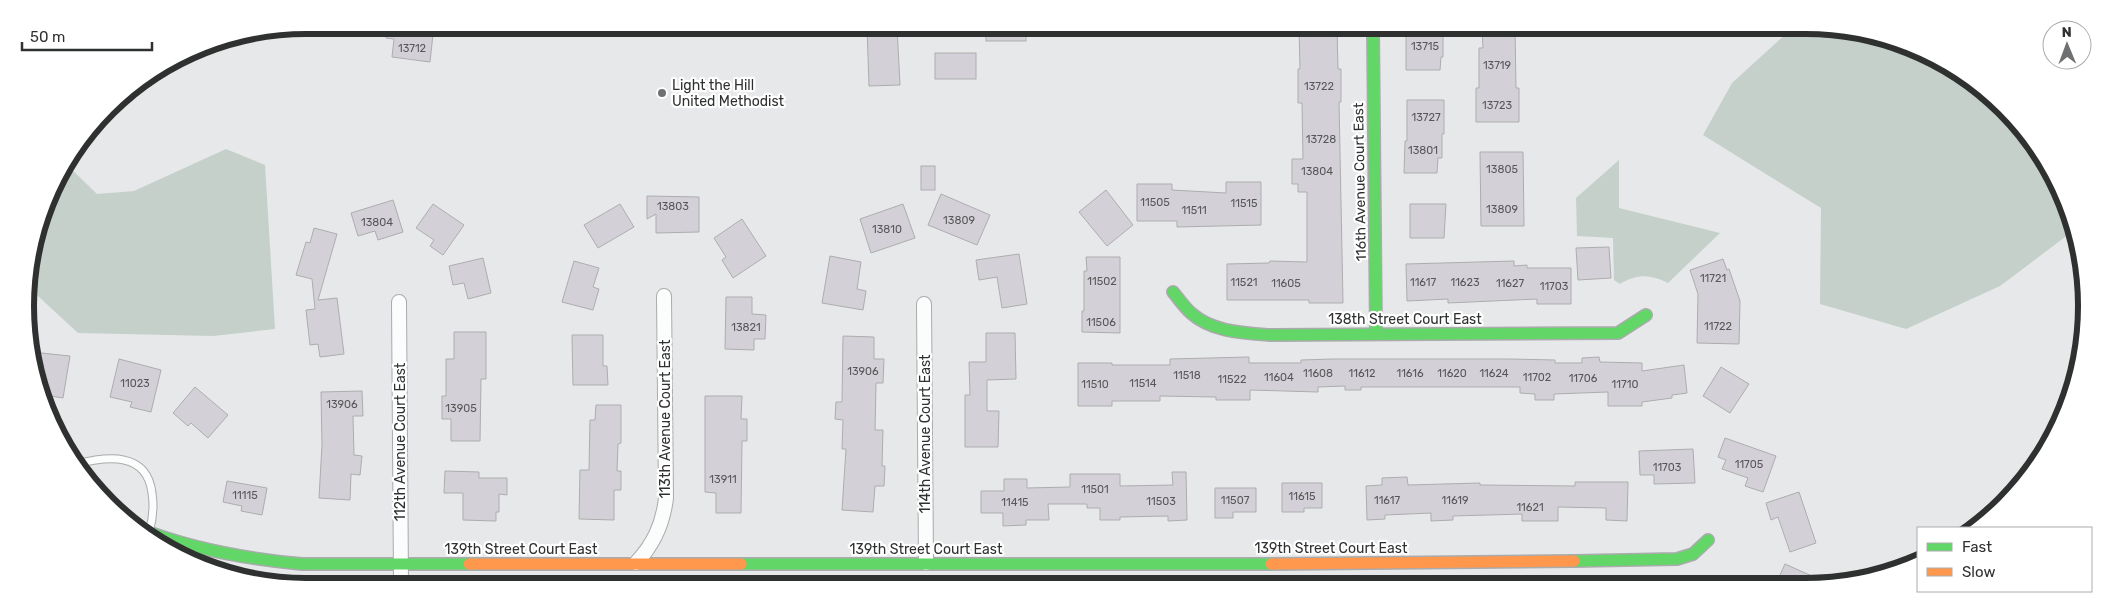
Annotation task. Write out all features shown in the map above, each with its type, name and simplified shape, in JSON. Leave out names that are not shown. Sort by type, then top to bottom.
[{"type":"street","name":"116th Avenue Court East","points":[[1373,34],[1376,334]]},
{"type":"street","name":"138th Street Court East","points":[[1173,292],[1193,316],[1213,326],[1243,333],[1618,333],[1646,315]]},
{"type":"street","name":"113th Avenue Court East","points":[[636,563],[649,549],[659,529],[666,498],[664,296]]},
{"type":"street","name":"112th Avenue Court East","points":[[399,302],[401,578]]},
{"type":"street","name":"114th Avenue Court East","points":[[924,304],[926,563]]},
{"type":"street","name":"139th Street Court East","points":[[161,536],[184,544],[254,560],[302,564],[1346,564],[1677,559],[1693,554],[1708,540]]},
{"type":"lane","points":[[84,463],[106,459],[123,460],[145,471],[151,482],[153,502],[152,521],[148,527]]},
{"type":"shaded area","points":[[1786,34],[1842,36],[1876,43],[1910,54],[1942,70],[1972,90],[2011,126],[2042,170],[2058,202],[2069,234],[2000,286],[1906,329],[1820,304],[1821,208],[1703,135],[1732,83]]},
{"type":"shaded area","points":[[226,149],[265,165],[275,329],[213,336],[78,333],[34,292],[39,253],[48,218],[71,169],[97,194],[134,191]]},
{"type":"shaded area","points":[[1619,160],[1619,208],[1720,233],[1668,283],[1644,276],[1632,278],[1620,284],[1614,280],[1613,238],[1577,236],[1576,198]]},
{"type":"building","points":[[386,34],[433,34],[430,62],[392,57],[394,39],[386,38]]},
{"type":"building","points":[[867,34],[897,34],[900,85],[869,86]]},
{"type":"building","points":[[986,34],[1026,34],[1026,41],[986,41]]},
{"type":"building","points":[[1299,34],[1337,34],[1338,69],[1341,69],[1341,102],[1339,102],[1343,303],[1309,303],[1309,300],[1227,300],[1227,264],[1269,263],[1270,261],[1307,262],[1307,192],[1298,192],[1298,184],[1292,184],[1292,159],[1303,159],[1302,103],[1298,103],[1298,69],[1300,69]]},
{"type":"building","points":[[1406,34],[1443,34],[1443,57],[1441,57],[1440,70],[1406,70]]},
{"type":"building","points":[[1482,34],[1515,34],[1516,88],[1519,88],[1519,122],[1476,122],[1476,88],[1479,88],[1479,48],[1483,48]]},
{"type":"building","points":[[935,53],[976,53],[976,79],[935,79]]},
{"type":"building","points":[[1407,100],[1444,100],[1442,158],[1438,158],[1437,173],[1404,173],[1405,141],[1407,141]]},
{"type":"building","points":[[1480,152],[1523,152],[1524,226],[1481,226]]},
{"type":"building","points":[[921,166],[935,166],[935,190],[921,190]]},
{"type":"building","points":[[1226,182],[1261,182],[1261,225],[1177,227],[1177,221],[1137,221],[1137,184],[1172,184],[1172,190],[1226,193]]},
{"type":"building","points":[[1106,190],[1133,225],[1107,246],[1079,212]]},
{"type":"building","points":[[941,194],[990,215],[977,245],[928,225]]},
{"type":"building","points":[[647,196],[699,197],[699,232],[656,233],[656,214],[647,219]]},
{"type":"building","points":[[393,200],[403,232],[378,240],[375,231],[358,236],[351,213]]},
{"type":"building","points":[[433,204],[464,225],[443,255],[430,246],[434,240],[416,228]]},
{"type":"building","points":[[620,204],[634,227],[598,248],[584,225]]},
{"type":"building","points":[[903,204],[915,238],[871,253],[860,219]]},
{"type":"building","points":[[1410,204],[1446,204],[1444,238],[1410,238]]},
{"type":"building","points":[[742,219],[766,256],[733,278],[722,260],[726,257],[714,238]]},
{"type":"building","points":[[314,228],[337,234],[318,300],[337,298],[344,354],[320,357],[318,344],[310,345],[306,310],[315,309],[312,279],[296,275],[306,242],[310,243]]},
{"type":"building","points":[[1609,247],[1611,278],[1578,280],[1576,248]]},
{"type":"building","points":[[1019,254],[1027,304],[1002,308],[997,277],[979,280],[976,260]]},
{"type":"building","points":[[830,256],[861,262],[857,289],[866,291],[863,310],[822,303]]},
{"type":"building","points":[[1086,257],[1120,257],[1120,333],[1082,332],[1084,271],[1087,271]]},
{"type":"building","points":[[483,258],[491,293],[468,299],[464,283],[453,285],[449,266]]},
{"type":"building","points":[[1723,259],[1727,270],[1729,269],[1740,301],[1739,344],[1697,343],[1698,294],[1690,270]]},
{"type":"building","points":[[574,261],[599,268],[593,287],[599,289],[593,310],[562,302]]},
{"type":"building","points":[[1514,261],[1514,266],[1527,265],[1527,268],[1571,268],[1571,304],[1537,304],[1537,299],[1448,303],[1448,299],[1407,301],[1406,264]]},
{"type":"building","points":[[726,297],[752,297],[752,314],[766,315],[765,339],[754,339],[754,350],[725,349]]},
{"type":"building","points":[[454,332],[486,332],[486,379],[481,379],[480,441],[451,441],[451,419],[442,419],[442,396],[446,396],[446,359],[454,359]]},
{"type":"building","points":[[986,333],[1015,333],[1016,379],[987,380],[987,411],[999,411],[998,447],[965,447],[965,395],[970,395],[969,362],[986,362]]},
{"type":"building","points":[[572,335],[603,335],[603,366],[607,366],[608,385],[573,385]]},
{"type":"building","points":[[843,336],[874,337],[874,359],[884,359],[883,383],[876,383],[875,430],[883,430],[882,466],[885,466],[884,486],[875,486],[873,512],[842,510],[846,449],[842,449],[843,420],[835,419],[836,402],[842,402]]},
{"type":"building","points":[[38,353],[70,356],[63,398],[49,396],[46,387],[47,379],[44,378]]},
{"type":"building","points":[[1249,357],[1249,363],[1301,363],[1301,360],[1333,359],[1510,359],[1582,363],[1582,358],[1599,357],[1600,362],[1642,363],[1642,371],[1684,365],[1687,393],[1672,395],[1672,398],[1642,402],[1642,406],[1608,406],[1608,392],[1554,394],[1554,400],[1535,400],[1535,394],[1520,393],[1520,387],[1361,387],[1361,390],[1345,390],[1345,386],[1318,387],[1318,392],[1250,390],[1250,400],[1216,400],[1216,397],[1160,396],[1160,401],[1112,401],[1112,406],[1078,406],[1078,363],[1170,365],[1170,359]]},
{"type":"building","points":[[119,359],[161,370],[151,412],[130,407],[132,402],[110,397]]},
{"type":"building","points":[[1721,367],[1749,384],[1730,413],[1703,396]]},
{"type":"building","points":[[195,387],[228,415],[208,438],[191,423],[188,426],[173,413]]},
{"type":"building","points":[[362,391],[363,416],[353,416],[354,455],[362,456],[360,475],[351,474],[350,500],[319,498],[322,445],[321,392]]},
{"type":"building","points":[[705,396],[742,396],[741,419],[747,419],[747,441],[742,441],[741,513],[716,513],[716,493],[705,492]]},
{"type":"building","points":[[596,405],[621,405],[621,443],[618,444],[617,471],[621,471],[621,490],[614,490],[614,520],[579,519],[580,470],[589,470],[590,420],[595,420]]},
{"type":"building","points":[[1725,438],[1776,456],[1763,492],[1745,486],[1748,478],[1722,469],[1726,460],[1718,457]]},
{"type":"building","points":[[1693,449],[1695,483],[1654,484],[1654,475],[1640,475],[1639,451]]},
{"type":"building","points":[[445,471],[479,472],[479,478],[507,478],[507,495],[499,494],[499,512],[496,512],[496,521],[463,520],[463,493],[444,493]]},
{"type":"building","points":[[1172,472],[1186,472],[1187,520],[1168,521],[1168,516],[1120,517],[1120,520],[1100,520],[1100,508],[1087,508],[1087,504],[1048,504],[1049,520],[1026,520],[1026,525],[1003,526],[1003,513],[981,513],[981,491],[1004,491],[1004,479],[1027,479],[1027,488],[1070,487],[1070,474],[1120,474],[1120,486],[1173,485]]},
{"type":"building","points":[[1407,477],[1408,485],[1480,483],[1480,485],[1575,486],[1575,482],[1628,482],[1627,521],[1606,520],[1606,508],[1558,507],[1558,521],[1522,521],[1522,514],[1453,516],[1453,520],[1431,521],[1431,513],[1385,515],[1385,519],[1367,520],[1366,486],[1382,485],[1382,478]]},
{"type":"building","points":[[227,481],[267,488],[262,515],[241,511],[242,506],[223,502]]},
{"type":"building","points":[[1282,483],[1322,483],[1322,508],[1304,508],[1304,512],[1282,512]]},
{"type":"building","points":[[1215,488],[1256,488],[1256,512],[1233,512],[1233,518],[1215,518]]},
{"type":"building","points":[[1799,492],[1816,543],[1790,552],[1778,517],[1771,520],[1766,503]]},
{"type":"building","points":[[1785,564],[1816,578],[1806,578],[1779,578]]},
{"type":"traffic: fast","points":[[1373,34],[1376,334]]},
{"type":"traffic: fast","points":[[1173,292],[1191,313],[1208,324],[1228,330],[1270,335],[1618,333],[1646,315]]},
{"type":"traffic: fast","points":[[162,537],[202,548],[241,556],[302,564],[469,564]]},
{"type":"traffic: fast","points":[[1574,561],[1677,559],[1693,554],[1708,540]]},
{"type":"traffic: fast","points":[[741,564],[1271,564]]},
{"type":"traffic: slow","points":[[1271,564],[1574,561]]},
{"type":"traffic: slow","points":[[469,564],[741,564]]},
{"type":"place","name":"Light the Hill United Methodist","points":[[662,93]]}]
